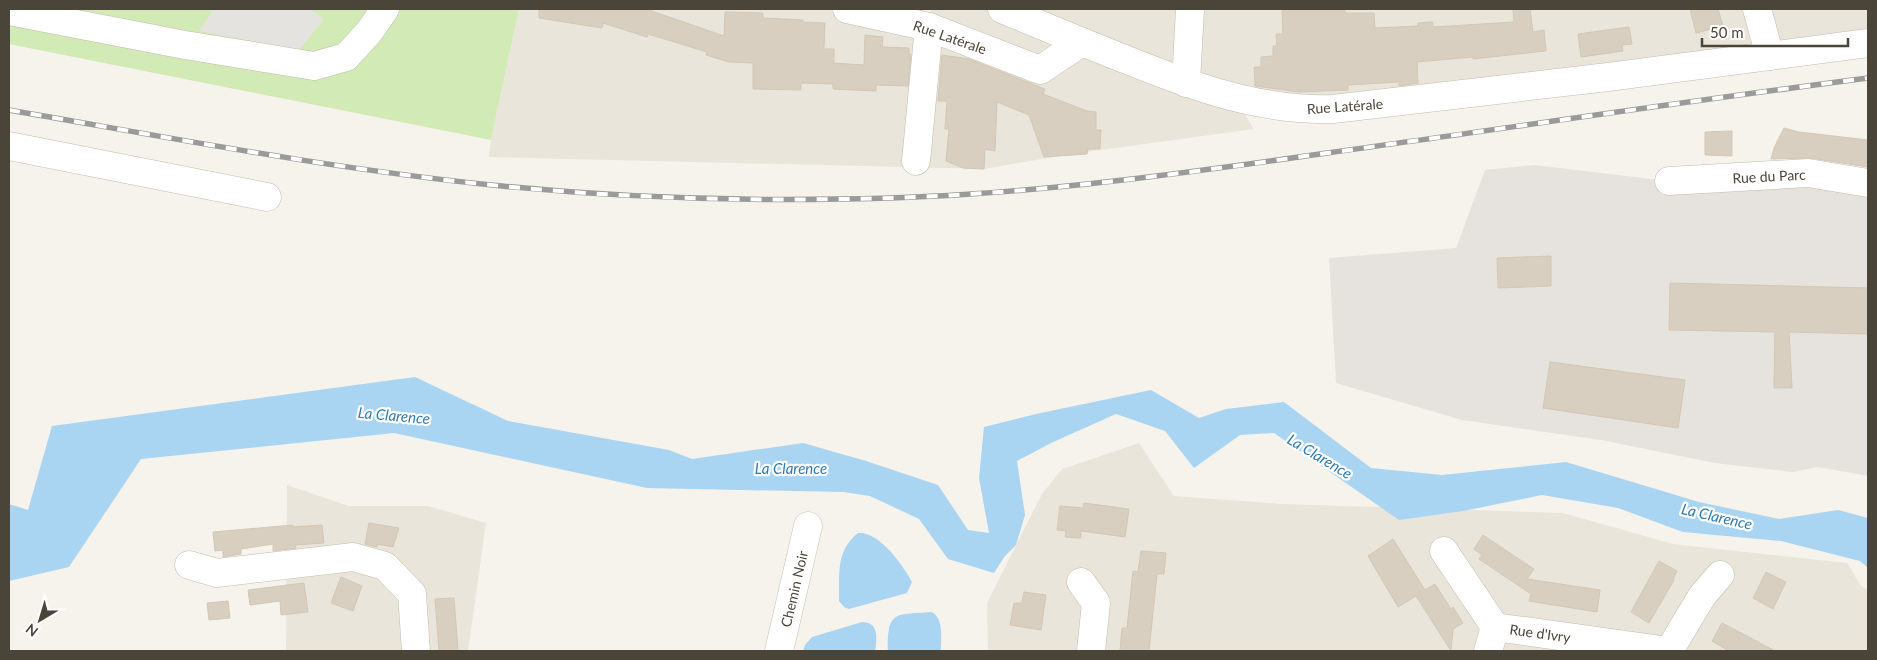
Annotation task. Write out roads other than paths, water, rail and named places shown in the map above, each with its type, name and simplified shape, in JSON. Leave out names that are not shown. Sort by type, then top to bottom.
[{"type":"street","points":[[9,11],[185,45],[314,66],[346,57],[369,32],[385,9]]},
{"type":"street","name":"Rue Latérale","points":[[846,9],[929,27],[1040,70],[1082,42],[1186,83],[1234,98],[1275,107],[1306,110],[1333,109],[1608,77],[1868,43]]},
{"type":"street","points":[[1002,9],[1082,42]]},
{"type":"street","points":[[1186,83],[1190,9]]},
{"type":"street","points":[[1757,9],[1770,56]]},
{"type":"street","points":[[916,160],[929,27]]},
{"type":"street","points":[[9,146],[267,197]]},
{"type":"street","name":"Rue du Parc","points":[[1668,181],[1808,173],[1868,183]]},
{"type":"street","name":"Chemin Noir","points":[[779,651],[808,526]]},
{"type":"street","points":[[1444,551],[1491,639]]},
{"type":"street","points":[[189,565],[217,573],[353,557],[385,566],[412,594],[416,651]]},
{"type":"street","points":[[1669,651],[1702,596],[1720,575]]},
{"type":"street","points":[[1081,582],[1096,603],[1091,651]]},
{"type":"street","name":"Rue d'Ivry","points":[[1491,639],[1669,651]]},
{"type":"water","name":"La Clarence","points":[[415,377],[508,421],[669,450],[692,459],[803,443],[866,461],[938,485],[968,530],[989,533],[979,478],[984,427],[1151,390],[1199,418],[1226,409],[1284,402],[1371,468],[1442,475],[1566,462],[1699,502],[1779,519],[1838,510],[1868,518],[1868,568],[1860,561],[1781,541],[1683,532],[1618,508],[1542,495],[1463,511],[1399,520],[1274,433],[1240,435],[1194,468],[1165,431],[1116,414],[1051,443],[1017,461],[1025,515],[1016,545],[1005,556],[994,573],[948,559],[919,519],[870,496],[843,492],[647,488],[394,433],[141,459],[69,567],[9,581],[9,504],[28,510],[52,426]]},
{"type":"water","points":[[858,533],[874,537],[890,550],[912,582],[907,593],[849,609],[844,607],[839,601],[839,573],[842,556],[845,548]]},
{"type":"water","points":[[932,612],[936,615],[940,624],[941,651],[888,651],[889,628],[896,617],[910,613]]},
{"type":"water","points":[[862,622],[871,625],[876,632],[875,651],[803,651],[805,645],[812,637]]},
{"type":"railway","points":[[9,110],[316,162],[502,186],[586,193],[671,197],[755,199],[901,198],[1024,190],[1267,162],[1868,78]]}]
